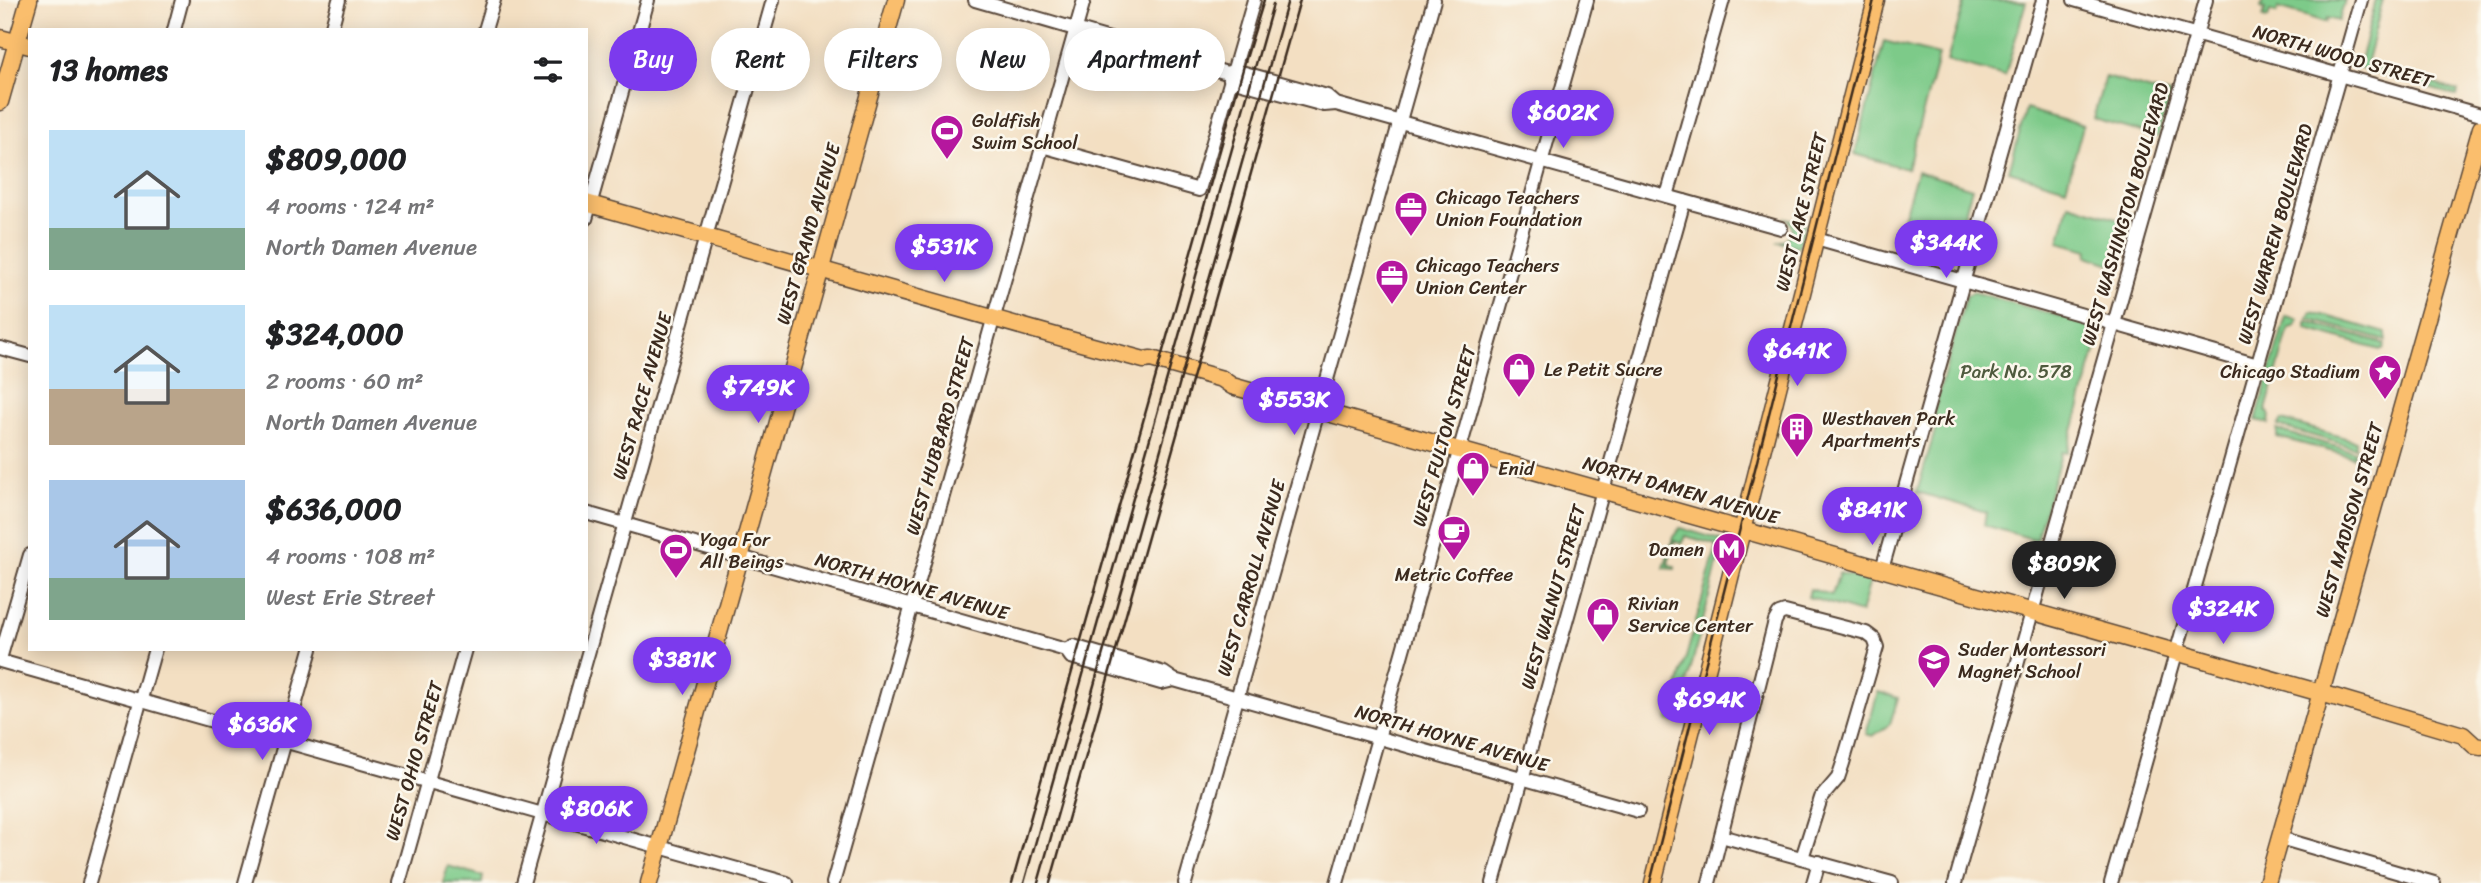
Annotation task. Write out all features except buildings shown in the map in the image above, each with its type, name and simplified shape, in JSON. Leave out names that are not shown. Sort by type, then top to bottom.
[{"type":"main road","points":[[0,102],[23,44],[29,0]]},
{"type":"main road","name":"WEST GRAND AVENUE","points":[[649,883],[896,0]]},
{"type":"main road","name":"WEST LAKE STREET","points":[[1653,883],[1876,0]]},
{"type":"main road","points":[[0,38],[23,44]]},
{"type":"main road","name":"WEST MADISON STREET","points":[[2267,883],[2481,128]]},
{"type":"main road","name":"NORTH DAMEN AVENUE","points":[[588,209],[706,237],[1144,360],[1151,359],[1222,379],[1232,386],[2463,735]]},
{"type":"main road","points":[[2463,735],[2481,734]]},
{"type":"main road","points":[[2463,735],[2475,746],[2481,747]]},
{"type":"street","points":[[175,28],[182,0]]},
{"type":"street","points":[[332,28],[339,0]]},
{"type":"street","points":[[486,28],[494,0]]},
{"type":"street","points":[[588,209],[648,0]]},
{"type":"street","name":"WEST RACE AVENUE","points":[[523,883],[773,0]]},
{"type":"street","points":[[975,0],[1072,28]]},
{"type":"street","name":"WEST HUBBARD STREET","points":[[1075,28],[1084,0]]},
{"type":"street","points":[[1042,146],[1199,190],[1230,74],[1254,0]]},
{"type":"street","name":"WEST CARROLL AVENUE","points":[[1185,883],[1434,0]]},
{"type":"street","name":"WEST FULTON STREET","points":[[1337,883],[1587,0]]},
{"type":"street","points":[[1667,196],[1723,0]]},
{"type":"street","points":[[1882,569],[2043,0]]},
{"type":"street","name":"NORTH WOOD STREET","points":[[2074,0],[2481,115]]},
{"type":"street","name":"WEST WASHINGTON BOULEVARD","points":[[1955,883],[2206,0]]},
{"type":"street","name":"WEST WARREN BOULEVARD","points":[[2112,883],[2361,0]]},
{"type":"street","name":"WEST HUBBARD STREET","points":[[833,883],[1064,68]]},
{"type":"street","points":[[1225,73],[1326,96],[1336,104],[1781,228]]},
{"type":"street","name":"WEST WALNUT STREET","points":[[1493,883],[1684,201]]},
{"type":"street","points":[[1816,239],[2258,365]]},
{"type":"street","points":[[0,348],[28,355]]},
{"type":"street","name":"NORTH HOYNE AVENUE","points":[[588,514],[1066,650],[1071,657],[1161,682],[1174,680],[1238,697],[1638,811]]},
{"type":"street","points":[[28,562],[0,660],[787,883]]},
{"type":"street","points":[[1709,883],[1775,621],[1779,614],[1785,612],[1866,633],[1874,639],[1877,647],[1838,778],[1821,798],[1802,858]]},
{"type":"street","points":[[89,883],[154,651]]},
{"type":"street","points":[[245,883],[310,651]]},
{"type":"street","name":"WEST OHIO STREET","points":[[399,883],[464,651]]},
{"type":"street","points":[[1721,836],[1892,883]]},
{"type":"street","points":[[2280,838],[2434,883]]},
{"type":"street","points":[[1814,883],[1819,862]]},
{"type":"green space","points":[[1965,0],[2026,2],[2005,76],[1947,61]]},
{"type":"green space","points":[[2263,0],[2345,0],[2339,21],[2327,18],[2326,22],[2278,8],[2277,13],[2270,11],[2268,18],[2263,17]]},
{"type":"green space","points":[[2376,0],[2383,0],[2366,64],[2458,91],[2457,96],[2358,68]]},
{"type":"green space","points":[[1884,41],[1939,55],[1907,169],[1855,154]]},
{"type":"green space","points":[[2105,77],[2170,95],[2158,137],[2093,119]]},
{"type":"green space","points":[[2026,109],[2083,126],[2066,188],[2009,171]]},
{"type":"green space","points":[[1917,171],[1972,188],[1951,262],[1895,246]]},
{"type":"green space","points":[[2069,204],[2126,221],[2114,265],[2087,256],[2088,250],[2059,242]]},
{"type":"green space","points":[[1786,218],[1805,223],[1799,247],[1779,242],[1787,238],[1792,229]]},
{"type":"green space","name":"Park No. 578","points":[[1973,292],[2099,327],[2101,330],[2067,453],[2062,452],[2036,540],[1984,525],[1986,512],[1917,492],[1939,417],[1933,415],[1966,296]]},
{"type":"green space","points":[[2312,312],[2386,333],[2386,341],[2308,319]]},
{"type":"green space","points":[[2286,316],[2299,319],[2294,327],[2289,328],[2266,410],[2270,414],[2269,424],[2256,420]]},
{"type":"green space","points":[[2307,322],[2385,344],[2383,350],[2380,350],[2307,329]]},
{"type":"green space","points":[[2282,420],[2356,441],[2356,448],[2278,426]]},
{"type":"green space","points":[[2277,430],[2355,452],[2353,457],[2277,437]]},
{"type":"green space","points":[[1680,528],[1721,540],[1679,716],[1674,722],[1667,720],[1717,545],[1685,536],[1682,543],[1674,541],[1668,564],[1675,569],[1664,568],[1673,537]]},
{"type":"green space","points":[[1839,573],[1870,581],[1861,613],[1808,597],[1810,589],[1832,595]]},
{"type":"green space","points":[[1878,692],[1898,698],[1890,724],[1873,736],[1866,734]]},
{"type":"green space","points":[[448,866],[483,876],[482,883],[443,883]]},
{"type":"railway","points":[[1012,883],[1264,0]]},
{"type":"railway","points":[[1038,883],[1288,0]]},
{"type":"railway","points":[[1050,883],[1300,0]]},
{"type":"railway","points":[[1650,883],[1874,0]]},
{"type":"railway","points":[[1024,883],[1273,4]]},
{"type":"place","name":"Goldfish Swim School","points":[[947,161]]},
{"type":"place","name":"Chicago Teachers Union Foundation","points":[[1411,238]]},
{"type":"place","name":"Chicago Teachers Union Center","points":[[1392,306]]},
{"type":"place","name":"Le Petit Sucre","points":[[1519,399]]},
{"type":"place","name":"Chicago Stadium","points":[[2385,401]]},
{"type":"place","name":"Westhaven Park Apartments","points":[[1797,459]]},
{"type":"place","name":"Enid","points":[[1473,498]]},
{"type":"place","name":"Metric Coffee","points":[[1454,562]]},
{"type":"place","name":"Damen","points":[[1729,579]]},
{"type":"place","name":"Yoga For All Beings","points":[[676,580]]},
{"type":"place","name":"Rivian Service Center","points":[[1603,644]]},
{"type":"place","name":"Suder Montessori Magnet School","points":[[1934,690]]}]
